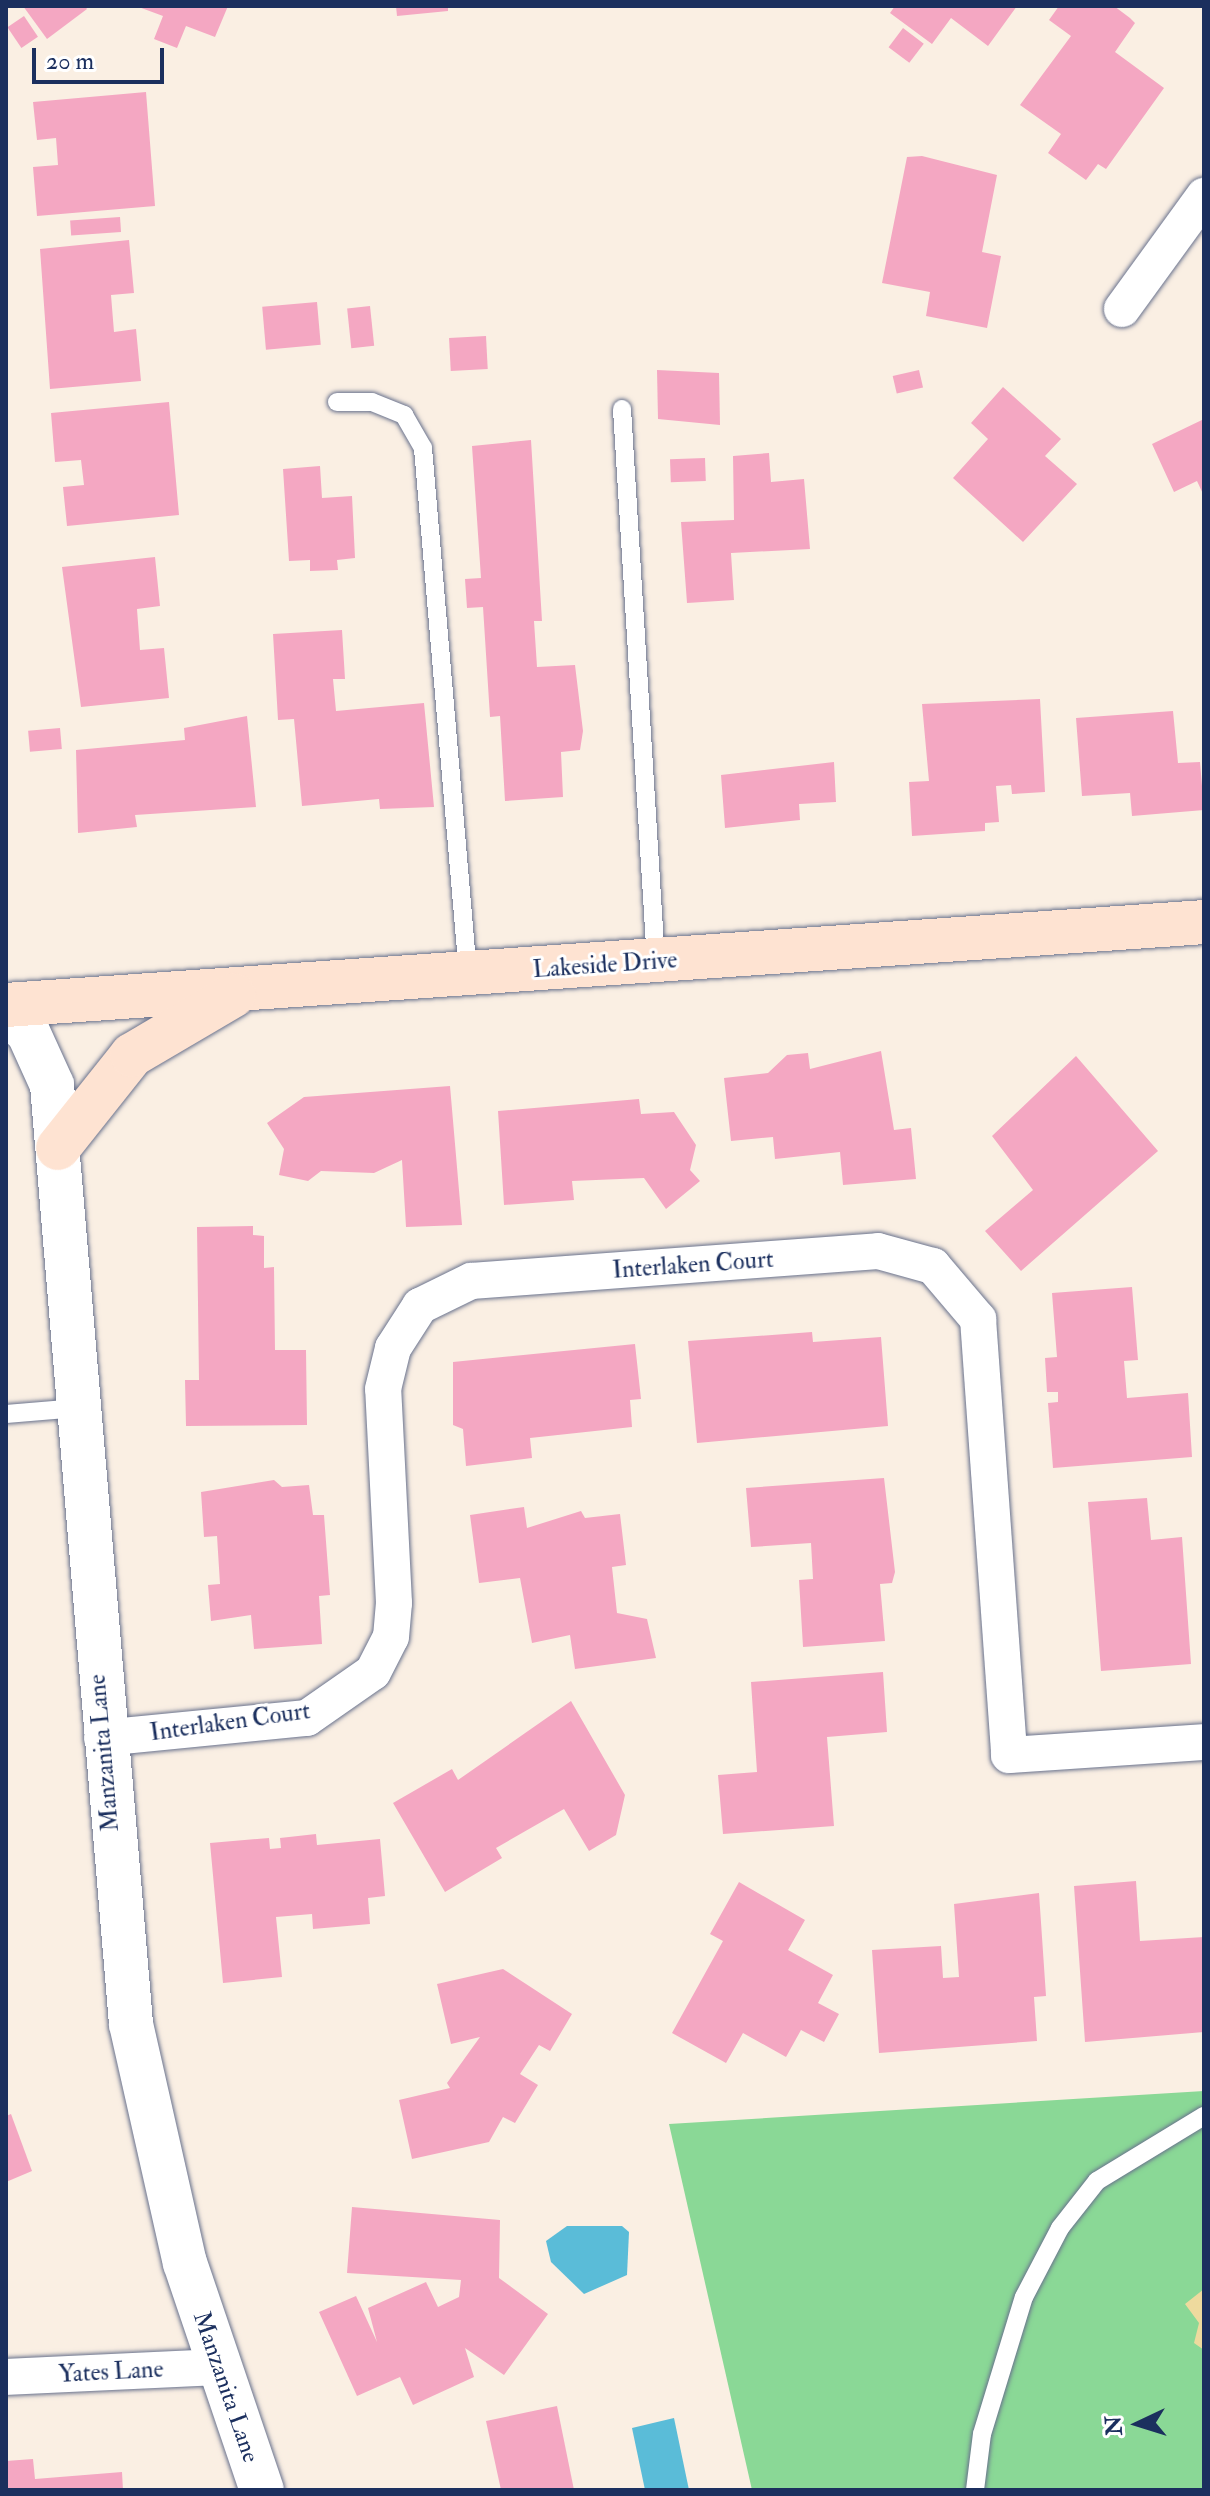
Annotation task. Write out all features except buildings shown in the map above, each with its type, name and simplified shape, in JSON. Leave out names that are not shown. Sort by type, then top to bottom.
[{"type":"main road","name":"Lakeside Drive","points":[[6,1005],[1204,922]]},
{"type":"main road","points":[[58,1148],[132,1055],[244,990]]},
{"type":"street","points":[[1122,309],[1204,196]]},
{"type":"street","name":"Manzanita Lane","points":[[6,1013],[28,1032],[46,1064],[58,1148],[102,1738],[131,2024],[217,2367],[262,2490]]},
{"type":"street","name":"Interlaken Court","points":[[102,1738],[307,1718],[373,1672],[391,1637],[394,1603],[383,1389],[393,1348],[420,1306],[471,1281],[878,1251],[933,1266],[978,1319],[1009,1755],[1204,1742]]},
{"type":"street","name":"Yates Lane","points":[[6,2377],[217,2367]]},
{"type":"lane","points":[[337,402],[372,402],[404,415],[423,448],[468,974]]},
{"type":"lane","points":[[622,409],[656,961]]},
{"type":"lane","points":[[6,1414],[78,1408]]},
{"type":"lane","points":[[975,2490],[982,2434],[1024,2297],[1060,2228],[1097,2181],[1204,2116]]},
{"type":"green space","points":[[1204,2091],[1204,2490],[752,2490],[669,2124]]},
{"type":"sand","points":[[1204,2289],[1204,2350],[1194,2343],[1199,2323],[1185,2304]]},
{"type":"water","points":[[567,2226],[622,2226],[629,2232],[627,2275],[584,2294],[551,2262],[546,2241]]},
{"type":"water","points":[[674,2418],[689,2490],[645,2490],[632,2428]]}]
